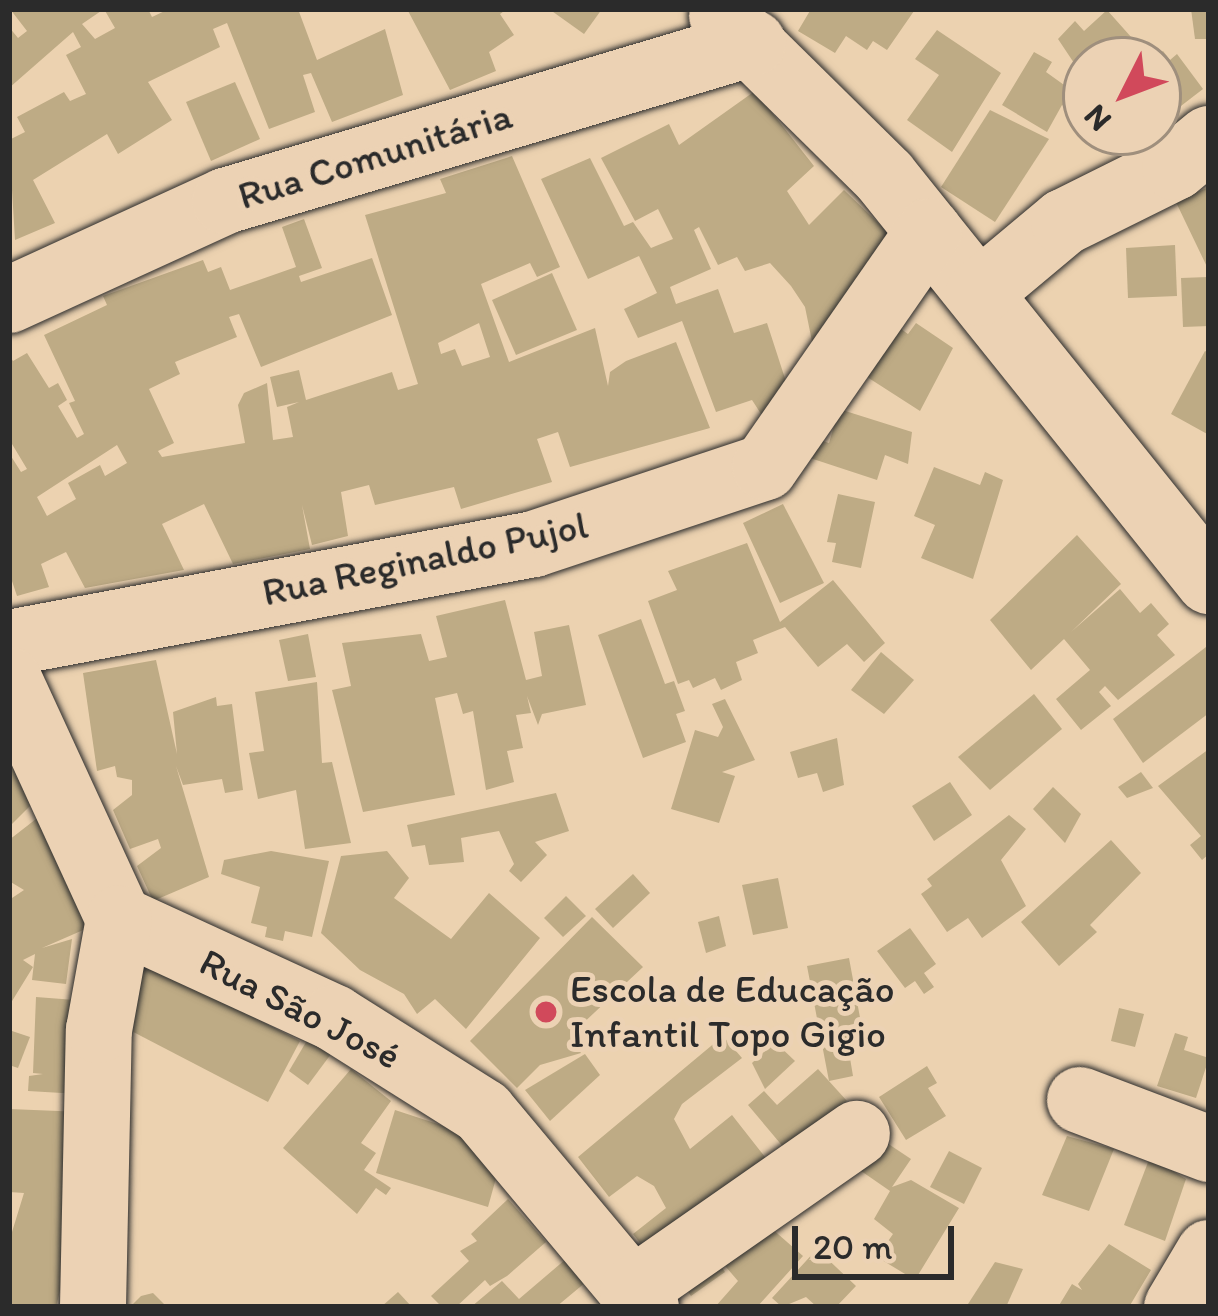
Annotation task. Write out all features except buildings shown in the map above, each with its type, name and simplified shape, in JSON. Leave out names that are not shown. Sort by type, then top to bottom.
[{"type":"street","points":[[733,26],[929,231],[1209,580]]},
{"type":"street","name":"Rua Comunitária","points":[[9,300],[225,201],[733,26]]},
{"type":"street","points":[[980,293],[1064,221],[1175,167],[1209,139]]},
{"type":"street","name":"Rua Reginaldo Pujol","points":[[9,643],[534,544],[765,467],[929,231]]},
{"type":"street","points":[[9,680],[119,919],[99,1030],[93,1307]]},
{"type":"street","name":"Rua São José","points":[[119,919],[334,1018],[483,1112],[639,1299]]},
{"type":"street","points":[[1080,1100],[1209,1149]]},
{"type":"street","points":[[639,1299],[857,1134]]},
{"type":"street","points":[[1177,1307],[1209,1253]]},
{"type":"place","name":"Escola de Educação Infantil Topo Gigio","points":[[546,1012]]}]
